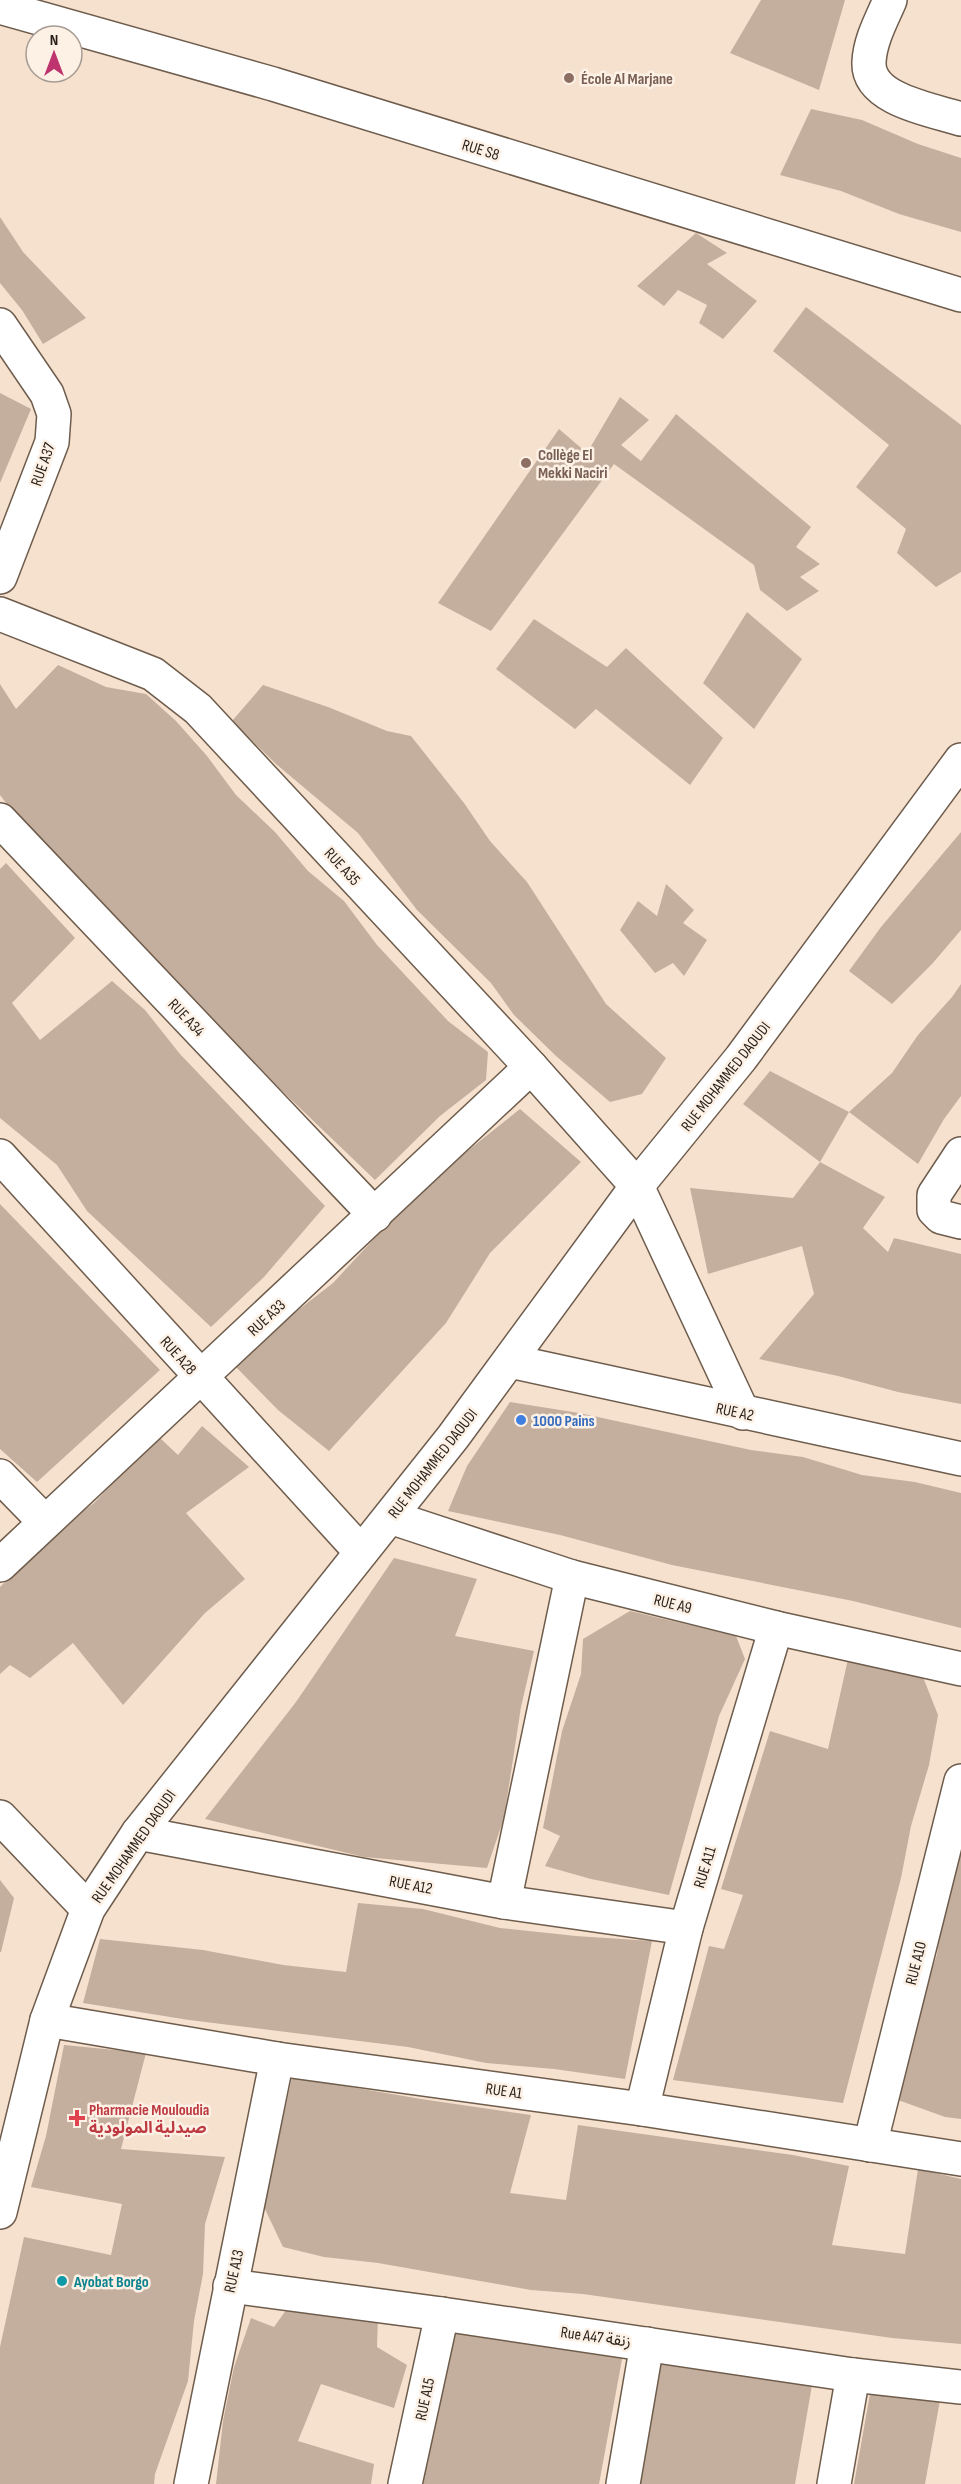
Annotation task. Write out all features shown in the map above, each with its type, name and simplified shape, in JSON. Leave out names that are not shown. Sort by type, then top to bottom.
[{"type":"street","points":[[890,0],[874,37],[870,57],[871,76],[877,85],[890,96],[961,118]]},
{"type":"street","name":"RUE S8","points":[[0,7],[273,84],[961,295]]},
{"type":"street","name":"RUE A37","points":[[0,325],[47,394],[54,414],[52,442],[0,577]]},
{"type":"street","name":"RUE A35","points":[[0,615],[153,674],[198,709],[531,1067],[637,1186],[742,1413]]},
{"type":"street","name":"RUE MOHAMMED DAOUDI","points":[[0,2212],[10,2116],[88,1909],[138,1833],[390,1517],[510,1361],[637,1186],[741,1058],[961,760]]},
{"type":"street","name":"RUE A34","points":[[0,820],[375,1215]]},
{"type":"street","name":"RUE A33","points":[[0,1565],[531,1067]]},
{"type":"street","points":[[961,1154],[934,1195],[933,1204],[941,1217],[961,1222]]},
{"type":"street","name":"RUE A28","points":[[0,1156],[361,1552]]},
{"type":"street","name":"RUE A2","points":[[510,1361],[961,1459]]},
{"type":"street","points":[[0,1476],[45,1522]]},
{"type":"street","name":"RUE A9","points":[[390,1517],[572,1577],[776,1628],[961,1669]]},
{"type":"street","points":[[504,1902],[572,1577]]},
{"type":"street","name":"RUE A11","points":[[642,2109],[686,1928],[776,1628]]},
{"type":"street","name":"RUE A10","points":[[870,2145],[961,1781]]},
{"type":"street","points":[[0,1817],[88,1909]]},
{"type":"street","name":"RUE A12","points":[[138,1833],[504,1902],[686,1928]]},
{"type":"street","name":"RUE A1","points":[[47,2020],[278,2059],[642,2109],[961,2159]]},
{"type":"street","name":"RUE A13","points":[[191,2484],[278,2059]]},
{"type":"street","name":"Rue A47 زنقة","points":[[230,2286],[442,2314],[853,2375],[961,2387]]},
{"type":"street","name":"RUE A15","points":[[405,2484],[442,2314]]},
{"type":"street","points":[[623,2484],[647,2344]]},
{"type":"street","points":[[834,2484],[853,2375]]},
{"type":"building","points":[[761,0],[845,0],[819,90],[730,53]]},
{"type":"building","points":[[811,109],[862,120],[918,144],[961,158],[961,232],[899,214],[841,191],[780,175]]},
{"type":"building","points":[[0,217],[23,252],[86,318],[43,344],[22,310],[0,283]]},
{"type":"building","points":[[696,233],[727,253],[707,264],[757,301],[723,339],[699,323],[707,305],[678,290],[664,306],[637,286]]},
{"type":"building","points":[[806,307],[961,425],[961,572],[936,587],[897,553],[906,529],[856,487],[889,445],[773,351]]},
{"type":"building","points":[[0,393],[31,409],[0,483]]},
{"type":"building","points":[[620,397],[649,420],[621,445],[641,461],[676,414],[811,527],[796,547],[820,564],[800,577],[819,591],[787,611],[760,590],[754,565],[614,464],[491,631],[438,603],[559,429],[587,453]]},
{"type":"building","points":[[747,612],[802,659],[754,729],[703,683]]},
{"type":"building","points":[[534,619],[607,667],[626,648],[723,738],[690,785],[596,709],[575,729],[496,669]]},
{"type":"building","points":[[58,665],[106,687],[146,694],[176,721],[207,756],[236,795],[275,832],[308,871],[344,901],[377,945],[448,1021],[488,1052],[486,1080],[440,1116],[375,1180],[252,1062],[81,880],[31,836],[0,795],[0,684],[16,709]]},
{"type":"building","points":[[263,685],[328,707],[387,731],[411,736],[464,803],[490,841],[527,882],[606,1004],[666,1058],[642,1094],[610,1102],[556,1056],[514,1015],[491,983],[417,910],[358,833],[276,764],[232,721]]},
{"type":"building","points":[[961,832],[961,930],[932,964],[892,1004],[849,971],[881,927]]},
{"type":"building","points":[[6,863],[75,938],[12,1003],[40,1040],[112,981],[145,1010],[180,1054],[325,1206],[264,1277],[211,1327],[87,1211],[57,1165],[0,1118],[0,869]]},
{"type":"building","points":[[666,884],[694,910],[683,923],[707,940],[684,976],[673,963],[655,973],[620,930],[638,901],[657,916]]},
{"type":"building","points":[[961,984],[961,1096],[944,1119],[918,1164],[849,1112],[892,1073],[918,1035]]},
{"type":"building","points":[[770,1071],[849,1112],[820,1162],[743,1104]]},
{"type":"building","points":[[520,1109],[581,1162],[490,1253],[446,1323],[329,1451],[278,1410],[236,1367],[279,1325],[333,1283],[421,1188]]},
{"type":"building","points":[[820,1162],[885,1197],[863,1228],[888,1252],[894,1238],[961,1254],[961,1404],[898,1392],[759,1359],[814,1294],[802,1246],[708,1274],[690,1188],[793,1198]]},
{"type":"building","points":[[0,1204],[160,1370],[37,1482],[0,1449]]},
{"type":"building","points":[[510,1402],[579,1413],[751,1450],[803,1457],[862,1475],[915,1482],[961,1493],[961,1628],[853,1601],[672,1565],[560,1535],[448,1511],[467,1466]]},
{"type":"building","points":[[202,1426],[249,1467],[186,1513],[245,1579],[205,1613],[123,1705],[73,1643],[30,1678],[10,1665],[0,1674],[0,1587],[54,1533],[94,1503],[132,1463],[160,1438],[178,1455]]},
{"type":"building","points":[[394,1558],[477,1579],[455,1636],[534,1651],[521,1707],[504,1818],[487,1868],[364,1857],[205,1819],[296,1702]]},
{"type":"building","points":[[630,1611],[736,1636],[745,1659],[719,1716],[669,1895],[591,1879],[545,1866],[560,1836],[543,1828],[562,1731],[581,1674],[583,1639]]},
{"type":"building","points":[[848,1659],[921,1672],[938,1715],[929,1765],[911,1826],[901,1878],[843,2103],[673,2080],[709,1946],[724,1949],[743,1895],[721,1889],[770,1731],[828,1749]]},
{"type":"building","points":[[961,1850],[961,2119],[945,2117],[898,2100],[921,2005],[937,1954],[946,1890]]},
{"type":"building","points":[[0,1880],[14,1898],[1,1952],[0,1952]]},
{"type":"building","points":[[358,1903],[423,1909],[500,1928],[652,1941],[625,2079],[554,2069],[486,2063],[408,2047],[189,2020],[83,2003],[100,1939],[203,1950],[283,1965],[346,1972]]},
{"type":"building","points":[[64,2045],[146,2053],[121,2149],[225,2157],[205,2224],[203,2274],[194,2321],[188,2381],[155,2474],[154,2484],[0,2484],[0,2347],[24,2237],[111,2255],[122,2204],[31,2187],[46,2136]]},
{"type":"building","points":[[292,2077],[531,2115],[510,2193],[566,2200],[578,2125],[793,2155],[849,2166],[832,2245],[905,2254],[918,2169],[961,2179],[961,2344],[892,2338],[583,2294],[531,2290],[378,2263],[324,2257],[283,2247],[264,2207]]},
{"type":"building","points":[[289,2306],[378,2316],[377,2347],[407,2365],[394,2408],[321,2384],[298,2441],[374,2464],[371,2484],[216,2484],[223,2421],[234,2367],[251,2318],[274,2327]]},
{"type":"building","points":[[451,2323],[623,2354],[599,2484],[422,2484]]},
{"type":"building","points":[[659,2359],[812,2385],[795,2484],[638,2484]]},
{"type":"building","points":[[871,2388],[940,2400],[925,2484],[854,2484]]},
{"type":"place","name":"École Al Marjane","points":[[569,78]]},
{"type":"place","name":"Collège El Mekki Naciri","points":[[526,463]]},
{"type":"place","name":"1000 Pains","points":[[521,1420]]},
{"type":"place","name":"Pharmacie Mouloudia صيدلية المولودية","points":[[77,2118]]},
{"type":"place","name":"Ayobat Borgo","points":[[62,2281]]}]
